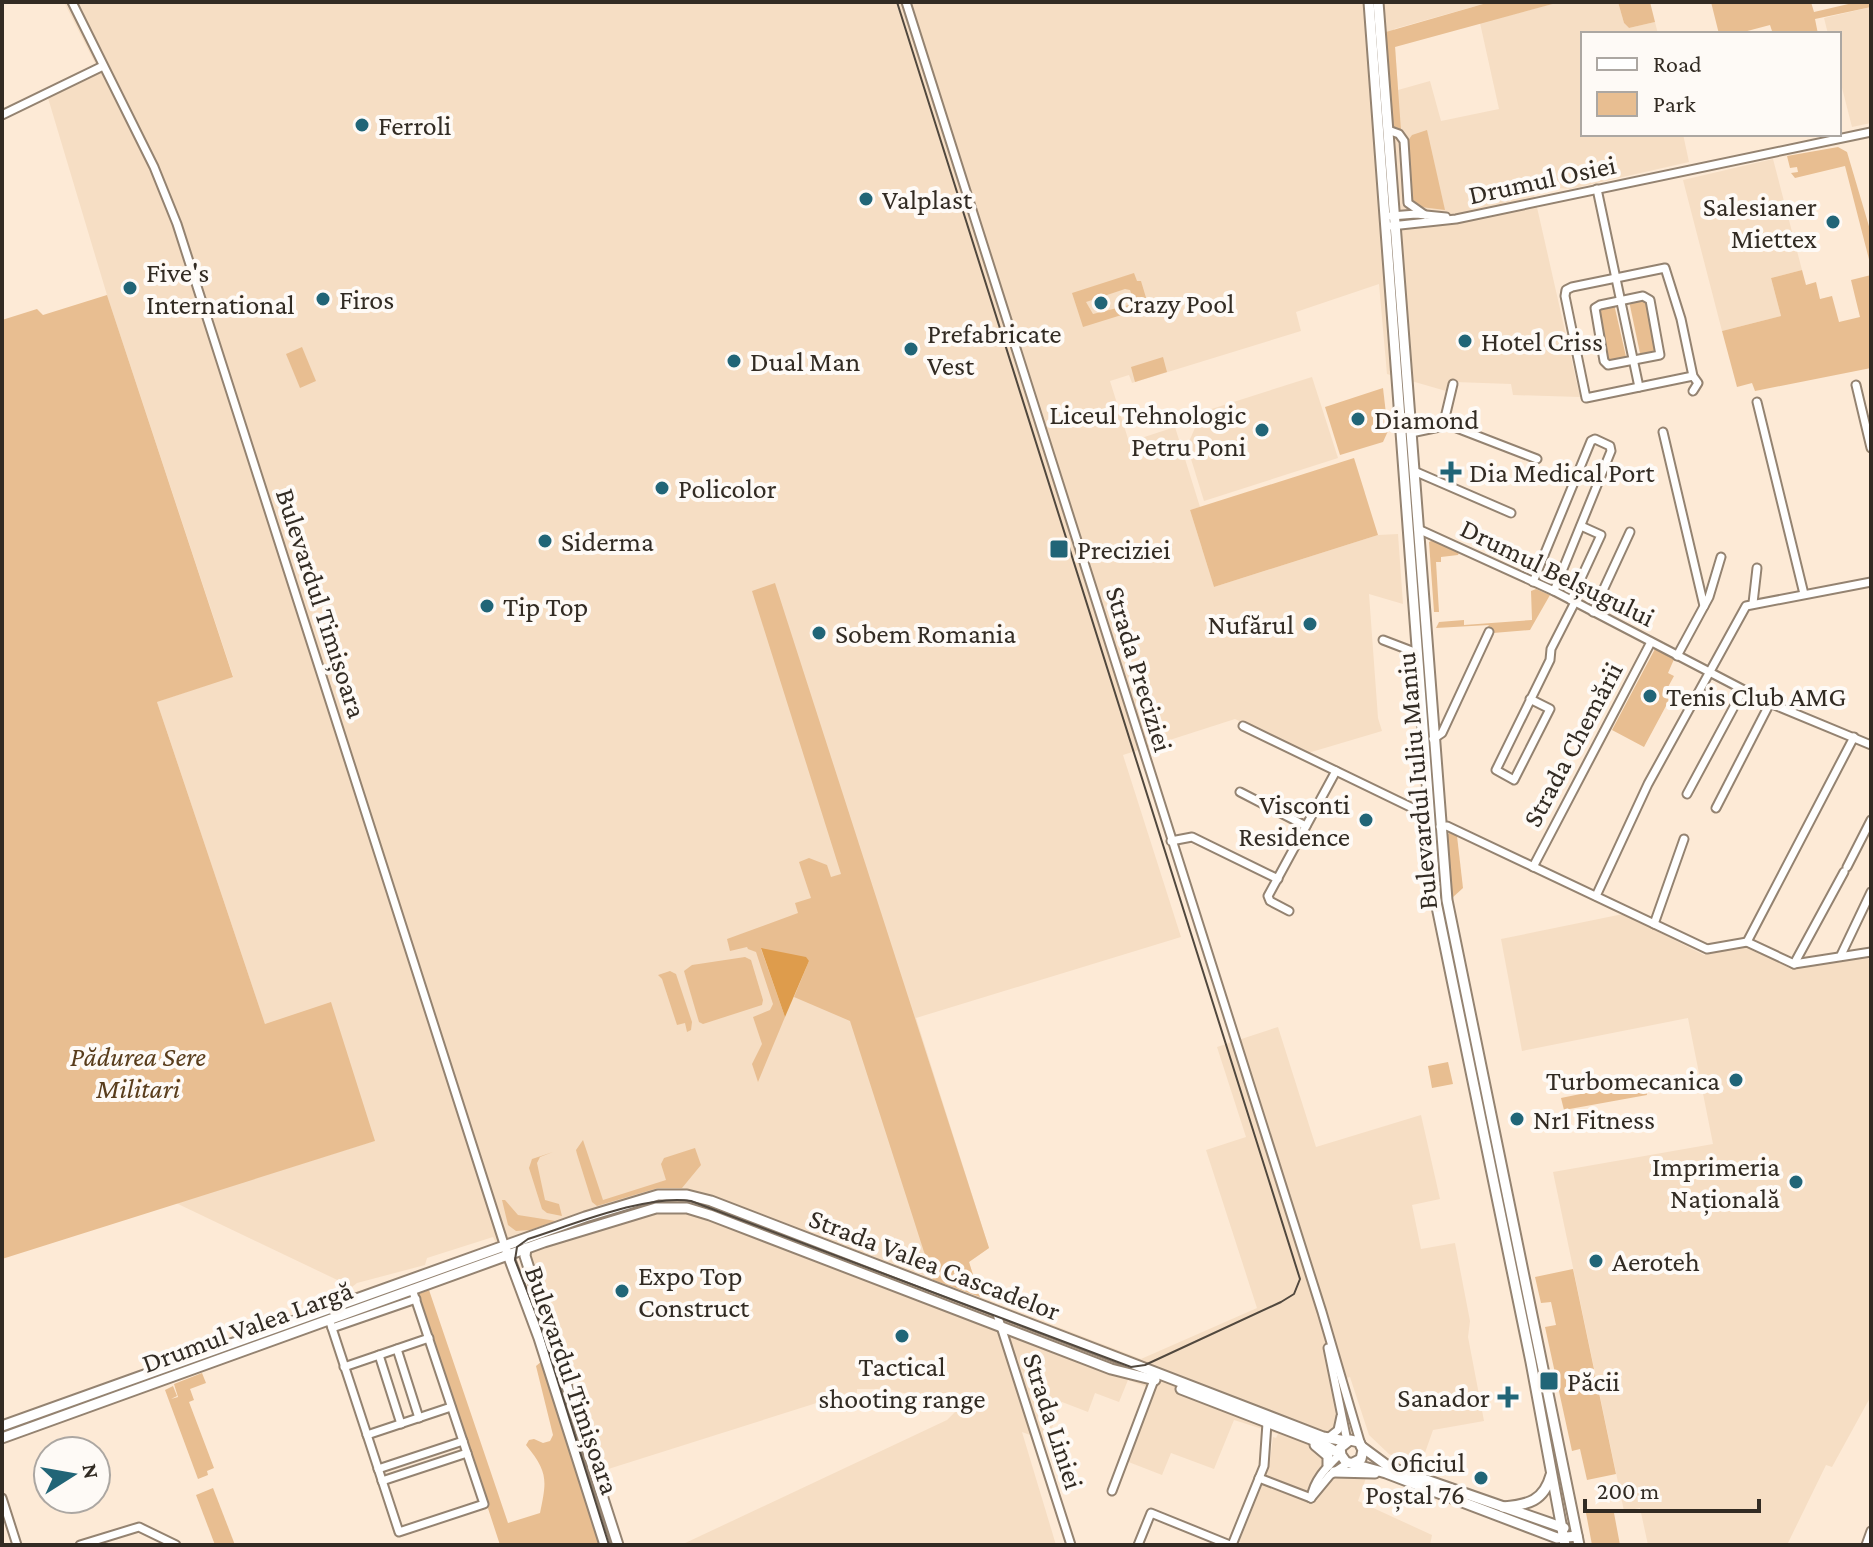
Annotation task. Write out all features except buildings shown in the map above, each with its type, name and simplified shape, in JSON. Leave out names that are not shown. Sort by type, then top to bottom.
[{"type":"main road","name":"Bulevardul Iuliu Maniu","points":[[1369,2],[1403,385],[1435,827],[1436,902],[1553,1471],[1563,1538]]},
{"type":"main road","name":"Bulevardul Iuliu Maniu","points":[[1378,2],[1388,130],[1390,221]]},
{"type":"main road","name":"Bulevardul Iuliu Maniu","points":[[1403,385],[1411,433],[1418,529],[1415,556],[1417,653],[1428,740],[1429,816],[1435,827],[1456,951],[1577,1536]]},
{"type":"main road","name":"Strada Valea Cascadelor","points":[[508,1247],[647,1197],[665,1194],[696,1196],[1142,1369],[1328,1438],[1346,1441]]},
{"type":"main road","points":[[647,1197],[650,1209]]},
{"type":"main road","name":"Strada Valea Cascadelor","points":[[508,1247],[524,1251],[650,1209],[677,1207],[698,1210],[1111,1369],[1154,1380],[1303,1436],[1340,1454]]},
{"type":"main road","points":[[779,1241],[784,1230]]},
{"type":"main road","name":"Drumul Valea Largă","points":[[2,1438],[414,1294],[508,1247]]},
{"type":"main road","name":"Drumul Valea Largă","points":[[2,1426],[508,1247]]},
{"type":"main road","name":"Bulevardul Timișoara","points":[[508,1247],[605,1545]]},
{"type":"main road","name":"Bulevardul Timișoara","points":[[524,1251],[618,1545]]},
{"type":"main road","points":[[842,1265],[847,1254]]},
{"type":"main road","points":[[173,1364],[177,1375]]},
{"type":"main road","points":[[161,1368],[165,1379]]},
{"type":"main road","points":[[1303,1436],[1326,1453],[1331,1469],[1386,1473]]},
{"type":"main road","points":[[1563,1538],[1499,1508],[1389,1467],[1356,1441],[1346,1441],[1342,1446],[1340,1454],[1351,1463],[1386,1473],[1510,1521],[1563,1538],[1577,1536]]},
{"type":"main road","points":[[1351,1463],[1362,1456],[1362,1446]]},
{"type":"main road","points":[[1499,1508],[1524,1505],[1539,1498],[1546,1490],[1553,1471]]},
{"type":"street","name":"Bulevardul Timișoara","points":[[72,2],[154,167],[177,224],[499,1230],[508,1247]]},
{"type":"street","name":"Strada Preciziei","points":[[906,2],[1362,1446]]},
{"type":"street","points":[[2,115],[103,66]]},
{"type":"street","points":[[1388,130],[1399,134],[1404,141],[1408,203],[1425,215]]},
{"type":"street","name":"Drumul Osiei","points":[[1390,221],[1456,219],[1871,132]]},
{"type":"street","points":[[1597,189],[1639,387]]},
{"type":"street","name":"Drumul Osiei","points":[[1390,221],[1425,215],[1456,219]]},
{"type":"street","points":[[1693,376],[1586,398],[1565,293],[1572,287],[1663,267],[1667,269],[1693,376],[1698,383],[1693,391]]},
{"type":"street","points":[[1648,296],[1661,353],[1658,357],[1611,366],[1604,361],[1594,310],[1598,305],[1620,301],[1648,296]]},
{"type":"street","points":[[1443,426],[1453,384]]},
{"type":"street","points":[[1856,385],[1871,448]]},
{"type":"street","points":[[1757,402],[1804,594]]},
{"type":"street","points":[[1411,433],[1449,425],[1537,459]]},
{"type":"street","name":"Drumul Belșugului","points":[[1663,432],[1704,606],[1677,656]]},
{"type":"street","points":[[1533,582],[1591,441],[1595,439],[1610,446],[1611,451],[1554,591]]},
{"type":"street","points":[[1414,471],[1511,513]]},
{"type":"street","points":[[1530,699],[1550,709],[1514,780],[1496,770],[1530,699],[1550,660],[1551,649],[1601,535],[1581,526]]},
{"type":"street","name":"Drumul Belșugului","points":[[1418,529],[1554,591],[1770,703],[1871,745]]},
{"type":"street","points":[[1593,612],[1630,532]]},
{"type":"street","points":[[1704,606],[1721,557]]},
{"type":"street","points":[[1753,603],[1757,568]]},
{"type":"street","points":[[1596,896],[1648,784],[1745,607],[1871,582]]},
{"type":"street","points":[[1428,740],[1442,733],[1489,632]]},
{"type":"street","points":[[1383,640],[1417,653]]},
{"type":"street","name":"Strada Chemării","points":[[1533,867],[1651,642]]},
{"type":"street","points":[[1687,794],[1743,690]]},
{"type":"street","points":[[1716,808],[1770,703]]},
{"type":"street","points":[[1243,726],[1429,816]]},
{"type":"street","points":[[1747,942],[1854,737]]},
{"type":"street","points":[[1289,911],[1268,898],[1336,771]]},
{"type":"street","points":[[1240,792],[1306,826]]},
{"type":"street","points":[[1794,964],[1871,820]]},
{"type":"street","points":[[1435,827],[1447,826],[1710,950],[1747,942],[1794,964],[1871,952]]},
{"type":"street","points":[[1171,841],[1192,837],[1278,879]]},
{"type":"street","points":[[1654,924],[1684,839]]},
{"type":"street","points":[[1841,955],[1871,892]]},
{"type":"street","points":[[330,1324],[399,1532],[484,1504],[414,1294]]},
{"type":"street","name":"Strada Liniei","points":[[996,1311],[1071,1545]]},
{"type":"street","points":[[344,1367],[429,1338]]},
{"type":"street","name":"Strada Preciziei","points":[[1328,1340],[1346,1441]]},
{"type":"street","points":[[397,1349],[419,1418]]},
{"type":"street","points":[[379,1355],[401,1424]]},
{"type":"street","points":[[1112,1491],[1154,1380]]},
{"type":"street","points":[[367,1435],[451,1407]]},
{"type":"street","points":[[1328,1438],[1338,1430],[1342,1410]]},
{"type":"street","points":[[1138,1545],[1151,1513],[1231,1545],[1264,1466],[1267,1423]]},
{"type":"street","points":[[378,1469],[463,1441]]},
{"type":"street","points":[[382,1481],[467,1453]]},
{"type":"street","points":[[1259,1478],[1311,1498],[1317,1481],[1331,1469],[1340,1454]]},
{"type":"street","points":[[1331,1469],[1351,1463]]},
{"type":"street","points":[[2,1498],[17,1545]]},
{"type":"street","points":[[80,1545],[139,1527],[176,1545]]},
{"type":"street","points":[[1866,1545],[1871,1531]]},
{"type":"street","points":[[110,1536],[113,1545]]},
{"type":"shaded area","points":[[64,2],[1490,2],[1394,29],[1398,90],[1430,81],[1441,121],[1499,109],[1480,23],[1560,2],[1618,2],[1624,23],[1629,28],[1655,22],[1658,32],[1581,32],[1581,136],[1683,136],[1689,162],[1534,194],[1580,397],[1513,395],[1511,384],[1455,382],[1453,393],[1387,374],[1379,284],[1296,312],[1301,331],[1132,383],[1129,375],[1110,381],[1129,442],[1175,427],[1200,507],[1190,510],[1214,587],[1378,535],[1398,534],[1403,604],[1369,594],[1378,718],[1382,731],[1308,753],[1235,719],[1123,755],[1181,937],[916,1018],[989,1248],[969,1262],[980,1297],[1141,1359],[1257,1308],[1206,1150],[1246,1137],[1217,1047],[1278,1027],[1316,1147],[1421,1115],[1440,1199],[1412,1205],[1421,1249],[1455,1243],[1484,1421],[1433,1430],[1420,1467],[1389,1454],[1369,1435],[1350,1377],[1333,1382],[1338,1423],[1324,1459],[1366,1478],[1358,1501],[1432,1535],[1430,1545],[1247,1545],[1239,1542],[1270,1461],[1273,1437],[1276,1438],[1278,1434],[1234,1420],[1214,1469],[1171,1453],[1162,1475],[1126,1461],[1153,1389],[1128,1380],[1119,1402],[1095,1393],[1088,1412],[1062,1402],[1047,1441],[1022,1432],[1056,1545],[681,1545],[947,1420],[959,1408],[889,1389],[857,1389],[857,1394],[826,1400],[602,1471],[520,1235],[496,1243],[493,1237],[427,1258],[425,1265],[352,1287],[176,1203],[374,1141],[265,1024],[157,702],[233,676],[107,295],[48,98],[100,73]]},
{"type":"shaded area","points":[[1871,7],[1871,123],[1852,127],[1841,84],[1841,32],[1828,32],[1824,18]]},
{"type":"shaded area","points":[[1773,159],[1802,270],[1771,278],[1781,316],[1722,331],[1683,180]]},
{"type":"shaded area","name":"Liceul Tehnologic Petru Poni","points":[[1312,377],[1338,458],[1204,501],[1187,446],[1202,412]]},
{"type":"shaded area","points":[[1623,914],[1704,955],[1745,945],[1791,969],[1841,959],[1871,958],[1871,1396],[1832,1467],[1826,1465],[1787,1545],[1648,1545],[1640,1508],[1624,1511],[1553,1172],[1713,1144],[1688,1018],[1522,1051],[1501,939]]},
{"type":"shaded area","points":[[761,948],[806,957],[809,961],[785,1017]]},
{"type":"green space","points":[[1490,2],[1560,2],[1395,47],[1401,130],[1395,129],[1392,124],[1386,32]]},
{"type":"green space","points":[[1618,2],[1650,2],[1655,22],[1629,28],[1624,23]]},
{"type":"green space","points":[[1711,2],[1811,2],[1814,12],[1857,2],[1871,2],[1871,7],[1815,19],[1818,32],[1772,32],[1770,25],[1744,32],[1718,32]]},
{"type":"green space","points":[[1427,130],[1445,210],[1421,207],[1411,200],[1407,142],[1412,135]]},
{"type":"green space","points":[[1838,147],[1847,152],[1871,233],[1871,267],[1845,166],[1795,178],[1791,173],[1798,172],[1797,167],[1790,168],[1787,156]]},
{"type":"green space","points":[[1802,270],[1806,285],[1816,282],[1820,299],[1832,296],[1839,322],[1860,317],[1851,280],[1871,275],[1871,368],[1755,391],[1752,383],[1737,387],[1722,331],[1781,316],[1771,278]]},
{"type":"green space","points":[[1134,273],[1137,281],[1141,281],[1147,301],[1144,308],[1083,327],[1072,293]],"holes":[[[1130,290],[1133,299],[1129,305],[1093,314],[1086,302]]]},
{"type":"green space","name":"Pădurea Sere Militari","points":[[107,295],[233,677],[157,702],[265,1024],[331,1002],[375,1141],[2,1259],[2,320],[37,309],[43,315]]},
{"type":"green space","points":[[1643,298],[1647,301],[1656,354],[1641,358],[1629,301]]},
{"type":"green space","points":[[1614,304],[1627,361],[1614,364],[1608,361],[1598,311]]},
{"type":"green space","points":[[302,347],[316,381],[300,388],[286,354]]},
{"type":"green space","points":[[1163,357],[1167,372],[1135,382],[1131,367]]},
{"type":"green space","name":"Diamond","points":[[1383,388],[1388,431],[1383,442],[1340,455],[1325,407]]},
{"type":"green space","points":[[1354,458],[1378,535],[1214,587],[1190,510]]},
{"type":"green space","points":[[1433,540],[1459,552],[1458,555],[1441,557],[1441,562],[1436,562],[1439,612],[1434,612],[1429,542]]},
{"type":"green space","points":[[775,583],[989,1248],[969,1262],[980,1297],[933,1280],[850,1021],[794,997],[809,961],[761,949],[785,1017],[758,1082],[752,1064],[762,1044],[753,1017],[770,1010],[773,1004],[756,952],[747,947],[730,951],[727,939],[798,913],[795,903],[811,898],[799,862],[809,858],[827,865],[831,877],[841,874],[752,591]]},
{"type":"green space","points":[[1536,589],[1550,595],[1530,630],[1493,633],[1486,629],[1489,625],[1436,628],[1439,622],[1464,620],[1464,625],[1532,620],[1531,591]]},
{"type":"green space","name":"Tenis Club AMG","points":[[1656,647],[1675,657],[1668,673],[1674,676],[1668,687],[1674,691],[1644,747],[1612,730]]},
{"type":"green space","points":[[1450,832],[1457,836],[1463,888],[1452,898],[1446,837]]},
{"type":"green space","points":[[745,957],[751,960],[762,1005],[703,1024],[699,1022],[684,971],[692,965]]},
{"type":"green space","points":[[670,971],[676,974],[692,1022],[691,1030],[687,1032],[685,1023],[677,1025],[658,975]]},
{"type":"green space","points":[[1448,1062],[1453,1084],[1432,1088],[1428,1066]]},
{"type":"green space","points":[[1644,1081],[1647,1095],[1564,1110],[1561,1098]]},
{"type":"green space","points":[[583,1140],[603,1200],[666,1180],[661,1164],[664,1158],[695,1148],[701,1165],[682,1188],[658,1188],[597,1206],[592,1202],[576,1150]]},
{"type":"green space","points":[[553,1152],[540,1157],[537,1163],[545,1200],[559,1204],[562,1216],[542,1209],[529,1168],[532,1159]]},
{"type":"green space","points":[[502,1200],[518,1215],[556,1221],[530,1230],[516,1231],[508,1225]]},
{"type":"green space","points":[[1573,1269],[1616,1474],[1587,1480],[1580,1449],[1572,1451],[1545,1327],[1556,1325],[1551,1302],[1541,1303],[1535,1277]]},
{"type":"green space","points":[[429,1290],[508,1523],[540,1513],[544,1477],[526,1445],[534,1439],[543,1443],[550,1441],[553,1435],[536,1366],[542,1361],[600,1545],[500,1545],[418,1294]]},
{"type":"green space","points":[[202,1373],[206,1383],[190,1389],[194,1400],[189,1402],[214,1468],[198,1479],[165,1390],[173,1386],[177,1396],[171,1399],[178,1397],[174,1384]]},
{"type":"green space","points":[[213,1488],[235,1545],[215,1545],[196,1495]]},
{"type":"green space","points":[[1604,1509],[1614,1513],[1620,1545],[1592,1545],[1586,1513]]},
{"type":"tram line","points":[[609,1545],[539,1321],[515,1260],[517,1247],[528,1239],[632,1206],[673,1200],[691,1201],[1131,1367],[1145,1365],[1281,1302],[1294,1294],[1300,1279],[897,2]]},
{"type":"place","name":"Ferroli","points":[[362,125]]},
{"type":"place","name":"Valplast","points":[[866,199]]},
{"type":"place","name":"Salesianer Miettex","points":[[1833,222]]},
{"type":"place","name":"Five's International","points":[[130,288]]},
{"type":"place","name":"Firos","points":[[323,299]]},
{"type":"place","name":"Crazy Pool","points":[[1101,303]]},
{"type":"place","name":"Hotel Criss","points":[[1465,341]]},
{"type":"place","name":"Prefabricate Vest","points":[[911,349]]},
{"type":"place","name":"Dual Man","points":[[734,361]]},
{"type":"place","name":"Diamond","points":[[1358,419]]},
{"type":"place","name":"Liceul Tehnologic Petru Poni","points":[[1262,430]]},
{"type":"place","name":"Dia Medical Port","points":[[1451,472]]},
{"type":"place","name":"Policolor","points":[[662,488]]},
{"type":"place","name":"Siderma","points":[[545,541]]},
{"type":"place","name":"Preciziei","points":[[1059,549]]},
{"type":"place","name":"Tip Top","points":[[487,606]]},
{"type":"place","name":"Nufărul","points":[[1310,624]]},
{"type":"place","name":"Sobem Romania","points":[[819,633]]},
{"type":"place","name":"Tenis Club AMG","points":[[1650,696]]},
{"type":"place","name":"Visconti Residence","points":[[1366,820]]},
{"type":"place","name":"Turbomecanica","points":[[1736,1080]]},
{"type":"place","name":"Nr1 Fitness","points":[[1517,1119]]},
{"type":"place","name":"Imprimeria Națională","points":[[1796,1182]]},
{"type":"place","name":"Aeroteh","points":[[1596,1261]]},
{"type":"place","name":"Expo Top Construct","points":[[622,1291]]},
{"type":"place","name":"Tactical shooting range","points":[[902,1336]]},
{"type":"place","name":"Păcii","points":[[1549,1381]]},
{"type":"place","name":"Sanador","points":[[1508,1397]]},
{"type":"place","name":"Oficiul Poștal 76","points":[[1481,1478]]}]
